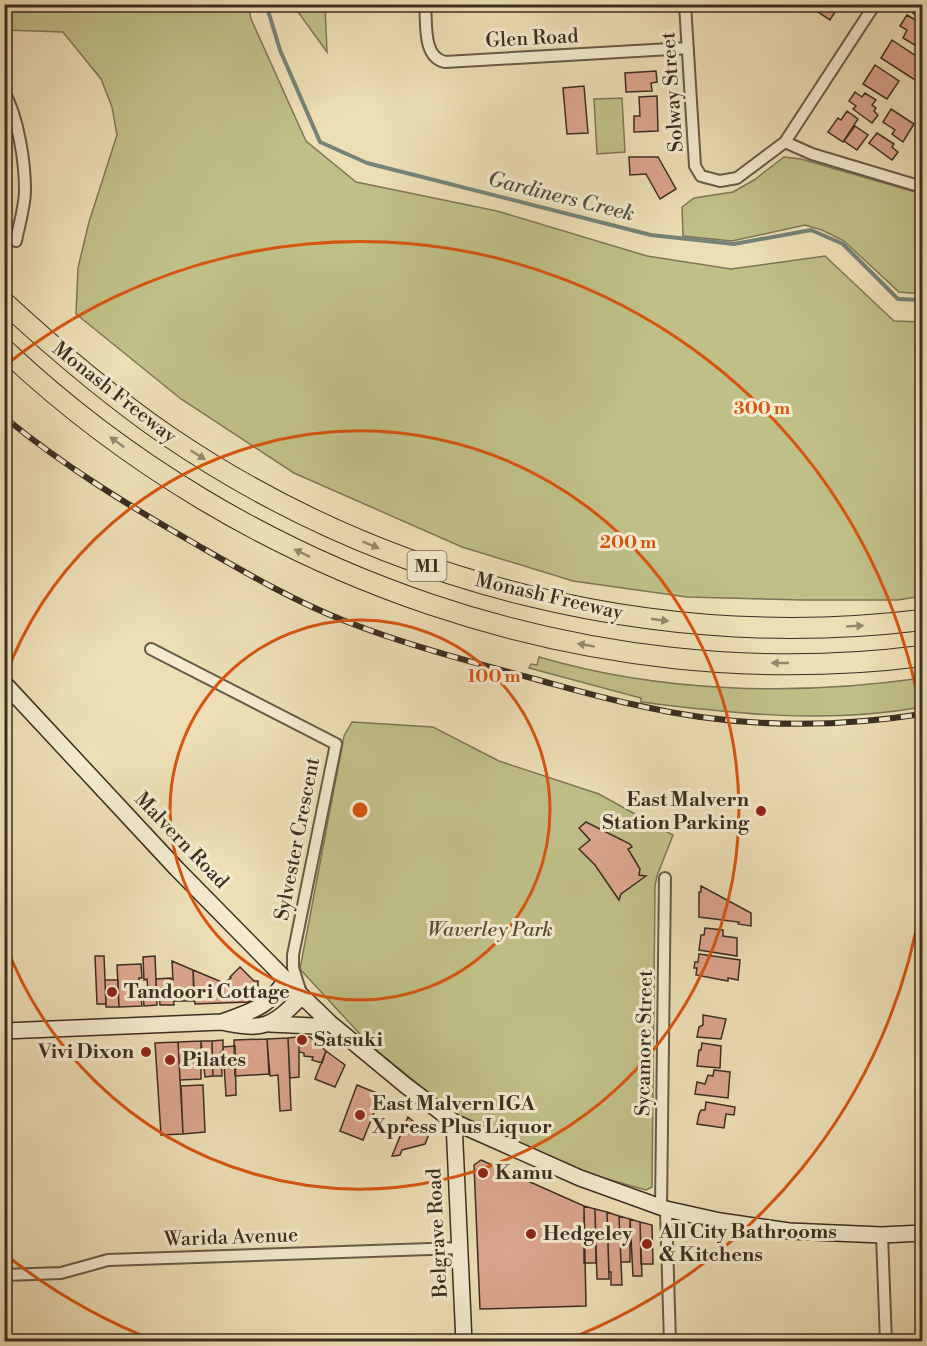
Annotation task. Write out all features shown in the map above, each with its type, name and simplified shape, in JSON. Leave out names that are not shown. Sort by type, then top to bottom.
[{"type":"highway","name":"Monash Freeway","points":[[4,302],[105,390],[200,457],[249,486],[321,523],[422,564],[533,597],[584,608],[680,623],[803,628],[922,620]]},
{"type":"highway","name":"Monash Freeway","points":[[4,349],[48,388],[118,443],[225,513],[326,564],[431,605],[528,633],[677,658],[816,663],[922,656]]},
{"type":"main road","name":"Malvern Road","points":[[4,683],[177,869],[290,973],[302,996],[330,1023],[453,1122],[580,1178],[663,1209],[777,1230],[832,1234],[922,1233]]},
{"type":"main road","points":[[222,1022],[262,1007],[273,997],[290,973]]},
{"type":"main road","points":[[270,1024],[302,996]]},
{"type":"main road","points":[[4,1030],[222,1022],[252,1027],[270,1024],[314,1026],[330,1023]]},
{"type":"main road","name":"Belgrave Road","points":[[453,1122],[464,1341]]},
{"type":"street","name":"Glen Road","points":[[425,4],[430,51],[439,61],[687,48]]},
{"type":"street","name":"Solway Street","points":[[685,4],[695,166],[701,176],[720,181],[737,178],[784,142]]},
{"type":"street","points":[[875,4],[784,142],[812,154],[922,187]]},
{"type":"street","points":[[4,92],[9,100],[21,144],[25,191],[16,241]]},
{"type":"street","name":"Sylvester Crescent","points":[[151,649],[336,744],[290,973]]},
{"type":"street","name":"Sycamore Street","points":[[665,878],[663,1209],[670,1341]]},
{"type":"street","points":[[882,1235],[886,1341]]},
{"type":"street","name":"Warida Avenue","points":[[4,1275],[61,1273],[108,1260],[459,1248]]},
{"type":"green space","points":[[4,5],[248,5],[251,19],[306,141],[356,182],[497,211],[647,256],[731,269],[825,256],[894,321],[922,322],[922,596],[898,600],[687,597],[573,581],[462,547],[294,473],[181,399],[76,314],[78,268],[89,222],[117,135],[112,107],[101,79],[63,32],[5,30]]},
{"type":"green space","points":[[293,5],[325,5],[327,52]]},
{"type":"green space","points":[[622,98],[625,152],[597,154],[594,99]]},
{"type":"green space","points":[[784,157],[801,159],[922,194],[922,294],[899,292],[844,241],[822,230],[805,225],[732,241],[683,236],[682,207],[694,198],[733,192],[754,180]]},
{"type":"green space","points":[[539,657],[633,678],[730,688],[827,687],[922,678],[922,707],[852,715],[817,716],[746,713],[641,702],[641,698],[529,668],[531,664],[537,665]]},
{"type":"green space","name":"Waverley Park","points":[[352,722],[433,727],[499,761],[599,794],[673,835],[655,886],[652,1187],[646,1190],[582,1172],[456,1115],[370,1045],[300,969],[344,736]]},
{"type":"building","points":[[811,4],[840,4],[830,20],[810,7]]},
{"type":"building","points":[[913,4],[922,4],[922,19],[913,13],[916,9],[912,7]]},
{"type":"building","points":[[907,15],[922,24],[922,39],[918,47],[903,38],[907,30],[900,26]]},
{"type":"building","points":[[892,40],[922,60],[922,70],[915,80],[881,58]]},
{"type":"building","points":[[875,65],[899,81],[887,99],[863,84]]},
{"type":"building","points":[[656,71],[657,82],[651,83],[652,91],[626,92],[625,73]]},
{"type":"building","points":[[584,86],[588,133],[567,134],[563,88]]},
{"type":"building","points":[[855,92],[862,97],[865,93],[876,100],[872,105],[876,108],[874,111],[878,115],[872,123],[853,109],[856,106],[849,101]]},
{"type":"building","points":[[657,96],[658,131],[634,132],[634,116],[640,116],[639,97]]},
{"type":"building","points":[[891,109],[914,124],[903,142],[892,134],[895,130],[883,122]]},
{"type":"building","points":[[847,111],[858,119],[843,142],[828,132],[838,118],[841,120]]},
{"type":"building","points":[[855,126],[868,135],[857,150],[844,141]]},
{"type":"building","points":[[877,133],[894,144],[892,147],[898,152],[892,160],[869,143]]},
{"type":"building","points":[[922,133],[922,145],[915,140]]},
{"type":"building","points":[[629,157],[658,157],[676,189],[660,199],[646,174],[630,175]]},
{"type":"building","points":[[586,822],[630,844],[632,847],[628,849],[640,869],[639,875],[646,876],[621,894],[619,900],[595,865],[579,849],[590,840],[579,828]]},
{"type":"building","points":[[701,886],[751,913],[751,926],[738,924],[739,922],[699,917]]},
{"type":"building","points":[[705,928],[723,930],[723,936],[737,938],[737,956],[699,950],[701,935],[704,935]]},
{"type":"building","points":[[699,954],[740,960],[738,980],[728,978],[728,981],[696,975],[697,968],[694,968]]},
{"type":"building","points":[[95,956],[104,956],[106,1004],[97,1004]]},
{"type":"building","points":[[155,956],[157,1005],[144,1006],[143,991],[148,991],[147,979],[144,980],[143,957]]},
{"type":"building","points":[[172,961],[193,970],[194,1001],[174,1001]]},
{"type":"building","points":[[141,964],[142,978],[139,978],[142,1006],[119,1007],[117,965]]},
{"type":"building","points":[[240,967],[254,981],[258,981],[258,988],[252,999],[248,1002],[195,1004],[193,970],[224,983]]},
{"type":"building","points":[[171,978],[174,1005],[160,1005],[159,992],[156,992],[156,979]]},
{"type":"building","name":"Tandoori Cottage","points":[[105,980],[118,980],[119,1007],[106,1007]]},
{"type":"building","points":[[703,1015],[726,1019],[721,1039],[697,1037],[699,1027],[703,1025]]},
{"type":"building","points":[[299,1037],[310,1037],[326,1051],[322,1063],[299,1052]]},
{"type":"building","points":[[299,1037],[299,1077],[290,1078],[288,1038]]},
{"type":"building","points":[[288,1038],[291,1110],[280,1111],[278,1075],[270,1076],[267,1039]]},
{"type":"building","points":[[267,1039],[269,1074],[235,1076],[234,1040]]},
{"type":"building","points":[[223,1040],[222,1076],[213,1076],[212,1041]]},
{"type":"building","points":[[201,1041],[212,1041],[213,1076],[205,1077]]},
{"type":"building","points":[[201,1041],[201,1079],[180,1080],[178,1042]]},
{"type":"building","points":[[178,1042],[183,1134],[161,1135],[155,1043]]},
{"type":"building","points":[[702,1043],[721,1046],[720,1068],[697,1066]]},
{"type":"building","points":[[235,1046],[236,1095],[226,1096],[223,1047]]},
{"type":"building","points":[[326,1051],[345,1065],[335,1087],[315,1079]]},
{"type":"building","points":[[714,1070],[730,1072],[728,1098],[695,1094],[697,1082],[705,1084],[708,1075],[713,1076]]},
{"type":"building","points":[[203,1085],[205,1132],[183,1134],[181,1086]]},
{"type":"building","name":"East Malvern IGA Xpress Plus Liquor","points":[[357,1085],[377,1093],[380,1098],[363,1140],[340,1131]]},
{"type":"building","points":[[706,1102],[735,1107],[734,1115],[726,1114],[724,1128],[697,1124],[701,1110],[705,1110]]},
{"type":"building","points":[[408,1117],[429,1134],[425,1144],[402,1150],[400,1155],[392,1156]]},
{"type":"building","name":"Hedgeley","points":[[481,1160],[584,1206],[586,1306],[480,1309],[474,1165]]},
{"type":"building","points":[[584,1206],[595,1209],[596,1263],[584,1263]]},
{"type":"building","name":"Hedgeley","points":[[595,1209],[607,1212],[609,1279],[597,1279]]},
{"type":"building","points":[[607,1212],[619,1216],[622,1285],[611,1285]]},
{"type":"building","points":[[619,1216],[630,1219],[630,1262],[621,1262]]},
{"type":"building","points":[[630,1219],[640,1222],[642,1276],[633,1276]]},
{"type":"building","name":"All City Bathrooms & Kitchens","points":[[640,1222],[652,1225],[653,1264],[641,1264]]},
{"type":"waterway","name":"Gardiners Creek","points":[[266,4],[280,50],[320,142],[367,163],[651,235],[734,244],[811,230],[843,244],[898,299],[922,300]]},
{"type":"railway","points":[[4,417],[99,486],[234,566],[307,605],[391,638],[598,696],[707,718],[815,724],[922,714]]},
{"type":"place","name":"East Malvern Station Parking","points":[[761,811]]},
{"type":"place","name":"Tandoori Cottage","points":[[112,992]]},
{"type":"place","name":"Satsuki","points":[[302,1040]]},
{"type":"place","name":"Vivi Dixon","points":[[146,1052]]},
{"type":"place","name":"Pilates","points":[[170,1060]]},
{"type":"place","name":"East Malvern IGA Xpress Plus Liquor","points":[[360,1115]]},
{"type":"place","name":"Kamu","points":[[483,1173]]},
{"type":"place","name":"Hedgeley","points":[[531,1234]]},
{"type":"place","name":"All City Bathrooms & Kitchens","points":[[647,1244]]}]
